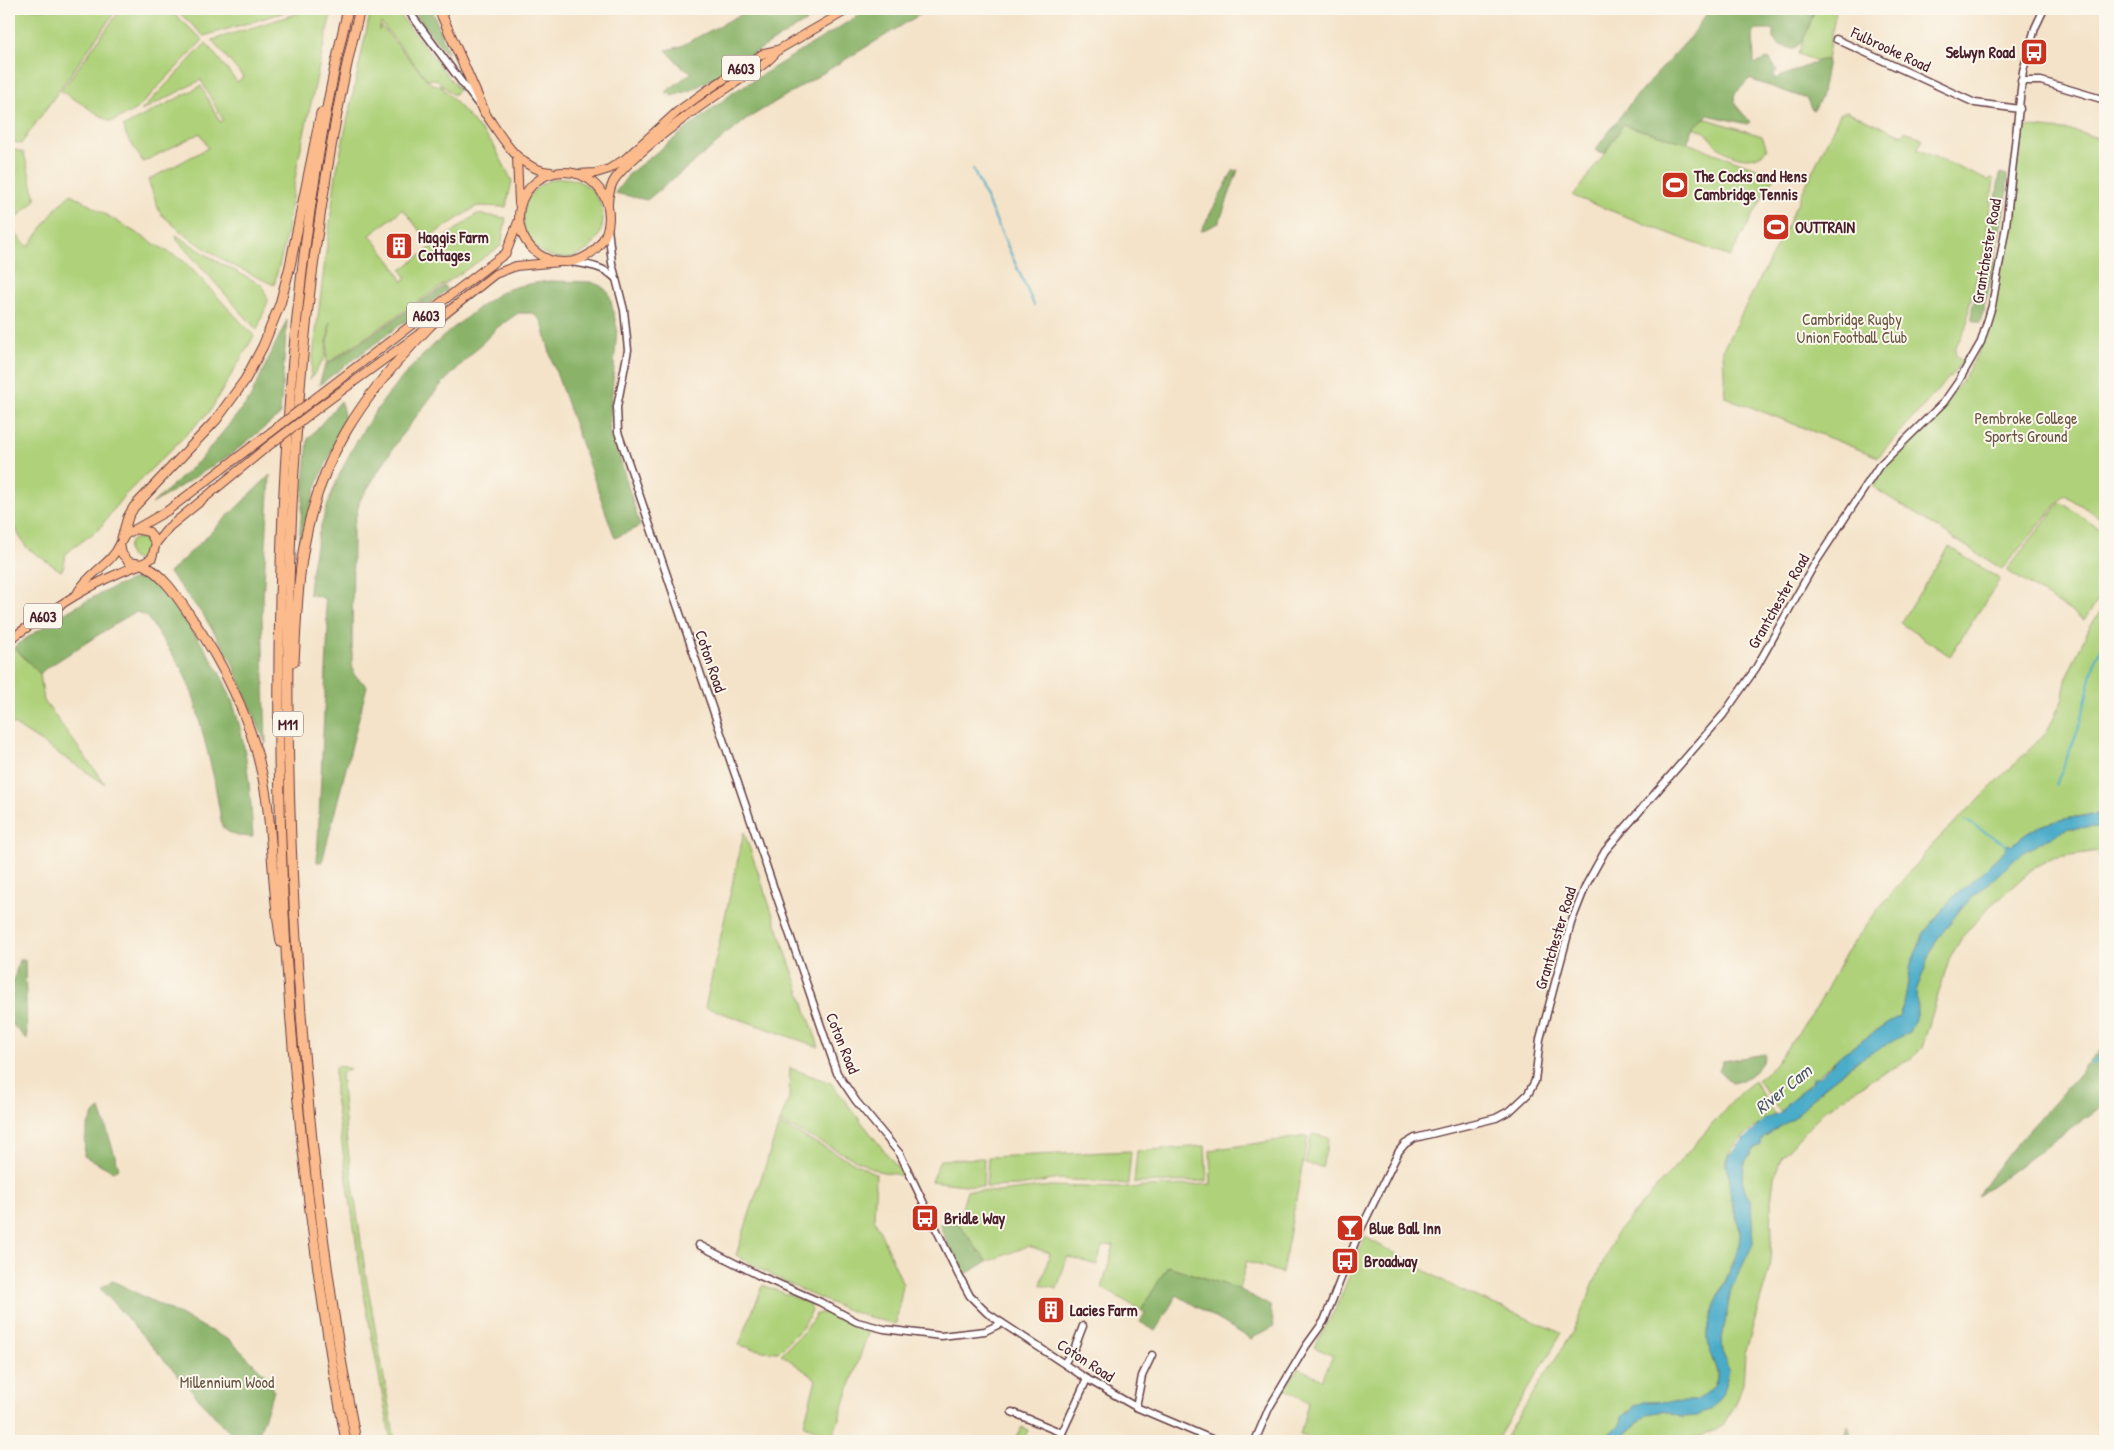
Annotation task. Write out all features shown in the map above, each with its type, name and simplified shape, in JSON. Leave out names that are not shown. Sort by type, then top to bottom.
[{"type":"highway","name":"M11","points":[[346,1441],[308,1205],[290,1002],[281,872],[277,720],[283,488],[299,298],[328,94],[348,9]]},
{"type":"highway","name":"M11","points":[[356,1441],[319,1200],[308,1101],[290,838],[288,608],[292,499],[303,355],[327,172],[350,46],[360,9]]},
{"type":"highway","points":[[439,9],[485,113]]},
{"type":"highway","points":[[121,541],[128,517],[134,507],[216,420],[245,380],[263,346],[280,304],[295,244],[318,123],[328,94]]},
{"type":"highway","points":[[288,733],[302,558],[312,512],[323,478],[334,453],[362,405],[398,359],[430,326]]},
{"type":"highway","points":[[140,564],[158,574],[208,642],[228,677],[248,724],[267,803],[279,930],[290,1002]]},
{"type":"main road","name":"A603","points":[[577,174],[596,173],[609,169],[624,159],[678,111],[706,90],[764,53],[778,50],[849,9]]},
{"type":"main road","name":"A603","points":[[608,206],[613,183],[621,172],[681,122],[728,87],[769,62],[778,50]]},
{"type":"main road","points":[[485,113],[517,157],[540,170],[577,174],[597,186],[608,206],[608,228],[596,250],[587,256],[571,262],[560,262],[548,260],[532,250],[522,236],[518,222],[517,157]]},
{"type":"main road","points":[[519,206],[534,182],[556,172]]},
{"type":"main road","name":"A603","points":[[135,529],[166,510],[271,432],[506,253],[518,222]]},
{"type":"main road","name":"A603","points":[[156,543],[169,527],[267,447],[430,326],[487,279],[516,266],[560,262]]},
{"type":"main road","points":[[135,529],[149,532],[156,543],[152,558],[140,564],[132,564],[124,558],[121,541],[135,529]]},
{"type":"main road","name":"A603","points":[[78,592],[87,578],[110,559],[121,541]]},
{"type":"main road","name":"A603","points":[[9,640],[78,592],[92,587],[114,574],[140,564]]},
{"type":"street","points":[[407,9],[485,113]]},
{"type":"street","name":"Grantchester Road","points":[[1255,1441],[1269,1408],[1306,1346],[1324,1321],[1358,1235],[1390,1165],[1405,1144],[1432,1134],[1496,1118],[1511,1110],[1528,1094],[1535,1081],[1540,1039],[1571,923],[1586,885],[1605,851],[1723,715],[1756,668],[1814,565],[1880,466],[1944,402],[1981,342],[1992,306],[2006,226],[2022,81],[2035,28],[2044,9]]},
{"type":"street","name":"Fulbrooke Road","points":[[1836,39],[1975,102],[2020,109]]},
{"type":"street","points":[[2022,81],[2041,80],[2105,100]]},
{"type":"street","name":"Coton Road","points":[[608,228],[612,263],[624,310],[628,350],[617,407],[618,432],[837,1072],[856,1101],[900,1154],[970,1296],[987,1313],[1065,1362],[1087,1379],[1136,1407],[1197,1438],[1216,1441]]},
{"type":"street","points":[[571,262],[601,268],[608,271],[616,279]]},
{"type":"street","points":[[700,1245],[722,1258],[820,1302],[857,1322],[884,1330],[941,1336],[985,1331],[1002,1323]]},
{"type":"street","points":[[1065,1362],[1075,1347],[1083,1326]]},
{"type":"street","points":[[1136,1407],[1142,1376],[1152,1356]]},
{"type":"street","points":[[1061,1441],[1062,1433],[1087,1379]]},
{"type":"street","points":[[1012,1412],[1062,1433]]},
{"type":"green space","points":[[9,9],[117,9],[21,144],[9,140]]},
{"type":"green space","points":[[121,9],[169,9],[203,40],[137,109],[111,122],[61,91]]},
{"type":"green space","points":[[175,9],[295,9],[204,36]]},
{"type":"green space","points":[[312,9],[332,9],[298,161],[284,247],[274,285],[228,263],[185,235],[160,213],[148,180],[208,148],[200,133],[143,162],[126,135],[124,126],[201,86],[220,122],[223,120],[201,80],[141,111],[206,43],[237,82],[243,77],[212,40]]},
{"type":"green space","points":[[371,9],[395,9],[459,90],[453,95],[436,79],[428,80],[381,23],[379,31],[381,26],[431,84],[440,85],[493,144],[512,181],[506,207],[477,206],[426,239],[403,209],[370,235],[392,263],[403,282],[406,277],[401,270],[477,214],[506,218],[501,246],[326,364],[330,322],[325,357],[310,380],[336,174]]},
{"type":"green space","points":[[411,9],[432,9],[448,53],[444,51]]},
{"type":"green space","points":[[751,9],[827,9],[694,89],[673,96],[666,92],[692,72],[682,67],[666,50],[679,47]]},
{"type":"green space","points":[[869,9],[929,9],[747,119],[647,200],[615,193],[630,173],[734,92]]},
{"type":"green space","points":[[1710,9],[1815,9],[1804,37],[1793,49],[1779,45],[1773,39],[1773,29],[1756,29],[1753,34],[1754,62],[1756,64],[1769,58],[1777,70],[1773,75],[1775,79],[1821,60],[1828,60],[1821,98],[1814,110],[1807,99],[1749,79],[1734,95],[1735,104],[1750,122],[1747,124],[1708,115],[1694,127],[1687,143],[1623,125],[1605,153],[1597,152],[1596,149],[1631,102],[1687,41]]},
{"type":"green space","points":[[1815,9],[1836,9],[1827,60],[1817,61],[1798,54]]},
{"type":"green space","name":"Cambridge Rugby Union Football Club","points":[[1846,111],[1903,135],[1905,131],[1922,138],[1923,140],[1917,149],[1989,181],[1990,178],[1994,179],[1984,252],[1969,305],[1967,325],[1955,348],[1956,356],[1963,362],[1878,457],[1725,397],[1723,349],[1776,248],[1840,114]]},
{"type":"green space","points":[[1704,118],[1762,136],[1767,149],[1762,154],[1748,158],[1727,153],[1720,149],[1705,132],[1694,127]]},
{"type":"green space","name":"The Cocks and Hens Cambridge Tennis","points":[[1623,125],[1687,143],[1775,175],[1730,257],[1573,196]]},
{"type":"green space","name":"Pembroke College Sports Ground","points":[[2021,126],[2074,131],[2105,140],[2105,521],[2065,495],[2002,569],[1873,487],[1898,449],[1938,412],[1964,378],[1980,349],[2011,210]]},
{"type":"green space","points":[[9,147],[24,153],[36,200],[9,225]]},
{"type":"green space","points":[[1238,170],[1219,223],[1201,231],[1233,171]]},
{"type":"green space","points":[[2000,173],[2007,175],[2007,194],[1990,284],[1980,323],[1972,320],[1972,309],[1987,254]]},
{"type":"green space","points":[[563,178],[578,181],[591,190],[600,203],[603,218],[600,233],[591,246],[578,255],[563,258],[548,255],[535,246],[526,233],[523,218],[526,203],[535,190],[548,181]]},
{"type":"green space","points":[[71,194],[185,262],[254,336],[210,411],[122,498],[99,529],[66,553],[64,566],[61,571],[26,547],[9,518],[9,227],[28,247],[57,207]]},
{"type":"green space","points":[[176,235],[218,262],[262,285],[268,301],[257,330],[177,240]]},
{"type":"green space","points":[[549,281],[591,282],[601,286],[609,293],[617,328],[609,432],[617,449],[640,526],[615,538],[552,361],[542,322],[533,313],[518,313],[498,327],[439,387],[401,436],[360,500],[353,528],[352,662],[354,675],[367,686],[322,862],[317,862],[328,628],[324,598],[309,594],[314,554],[324,515],[339,477],[357,441],[378,408],[403,376],[431,347],[486,302],[506,290]]},
{"type":"green space","points":[[445,286],[447,290],[319,385],[325,366]]},
{"type":"green space","points":[[287,320],[280,415],[230,455],[152,504],[201,459],[249,400]]},
{"type":"green space","points":[[341,401],[345,421],[317,484],[299,542],[308,439]]},
{"type":"green space","points":[[270,475],[262,617],[266,744],[231,660],[204,616],[169,573]]},
{"type":"green space","points":[[2061,502],[2105,533],[2105,591],[2084,620],[2006,570]]},
{"type":"green space","points":[[139,538],[147,541],[150,549],[147,557],[139,560],[131,557],[128,549],[131,541]]},
{"type":"green space","points":[[1949,547],[2000,579],[1950,656],[1900,623]]},
{"type":"green space","points":[[138,578],[150,581],[170,600],[205,649],[228,691],[240,726],[249,782],[253,837],[232,834],[222,826],[214,778],[194,698],[183,671],[147,617],[137,612],[131,614],[40,674],[14,647],[74,608],[105,591]]},
{"type":"green space","points":[[2105,606],[2105,813],[2055,822],[2032,831],[2012,846],[2008,844],[2007,848],[1965,888],[1955,895],[1924,933],[1911,964],[1905,1000],[1899,1016],[1842,1054],[1790,1101],[1781,1112],[1757,1080],[1773,1067],[1817,1007],[1846,953],[1879,908],[1932,845],[2046,733],[2062,701],[2067,676],[2090,626]]},
{"type":"green space","points":[[15,648],[40,674],[44,701],[105,784],[9,721],[9,652]]},
{"type":"green space","points":[[2105,827],[2105,850],[2051,858],[2035,867],[1990,906],[1963,936],[1949,959],[1922,1048],[1911,1059],[1870,1080],[1824,1111],[1782,1156],[1774,1177],[1771,1202],[1772,1238],[1769,1270],[1745,1354],[1743,1384],[1736,1404],[1722,1426],[1701,1436],[1677,1441],[1619,1441],[1647,1414],[1664,1411],[1681,1417],[1697,1416],[1729,1372],[1723,1354],[1722,1339],[1731,1289],[1753,1244],[1751,1201],[1746,1194],[1742,1179],[1745,1162],[1753,1149],[1761,1145],[1762,1138],[1794,1118],[1819,1091],[1917,1015],[1916,991],[1935,942],[1962,907],[2023,852],[2048,837],[2068,828]]},
{"type":"green space","points":[[744,832],[819,1047],[705,1007]]},
{"type":"green space","points":[[19,960],[25,960],[27,1040],[9,1021],[9,998]]},
{"type":"green space","points":[[2105,1045],[2105,1104],[1977,1196],[2005,1157]]},
{"type":"green space","points":[[1765,1054],[1757,1069],[1743,1080],[1732,1083],[1719,1071],[1723,1061]]},
{"type":"green space","points":[[340,1066],[350,1069],[341,1074],[346,1135],[365,1271],[394,1435],[399,1441],[391,1441],[363,1289],[335,1096],[335,1067]]},
{"type":"green space","points":[[790,1068],[831,1083],[904,1176],[878,1171],[780,1122],[789,1098]]},
{"type":"green space","points":[[1754,1081],[1775,1115],[1762,1122],[1747,1134],[1733,1147],[1726,1160],[1731,1182],[1731,1201],[1740,1238],[1733,1263],[1716,1301],[1709,1327],[1708,1339],[1717,1373],[1714,1385],[1696,1401],[1645,1402],[1623,1415],[1620,1425],[1600,1441],[1503,1441],[1573,1331],[1615,1235],[1738,1095]]},
{"type":"green space","points":[[100,1109],[119,1168],[113,1171],[84,1156],[91,1118]]},
{"type":"green space","points":[[779,1124],[876,1174],[874,1218],[903,1284],[896,1324],[856,1313],[814,1296],[736,1255]]},
{"type":"green space","points":[[1312,1134],[1329,1138],[1322,1167],[1305,1164]]},
{"type":"green space","points":[[1308,1136],[1282,1273],[1247,1261],[1239,1289],[1168,1266],[1141,1310],[1102,1288],[1114,1245],[1102,1246],[1097,1265],[1067,1257],[1057,1289],[1041,1285],[1050,1253],[1028,1246],[987,1262],[958,1223],[967,1190],[998,1192],[1050,1186],[1123,1188],[1211,1184],[1210,1150]]},
{"type":"green space","points":[[1205,1146],[1207,1181],[1134,1183],[1137,1151]]},
{"type":"green space","points":[[1131,1151],[1128,1184],[1059,1179],[1019,1186],[986,1187],[988,1157]]},
{"type":"green space","points":[[984,1158],[983,1187],[931,1181],[940,1160]]},
{"type":"green space","points":[[958,1223],[987,1262],[962,1276],[939,1224]]},
{"type":"green space","points":[[1365,1237],[1460,1290],[1562,1333],[1496,1441],[1324,1441],[1300,1435],[1308,1402],[1285,1389],[1298,1368],[1322,1379],[1333,1356],[1314,1347],[1338,1304]]},
{"type":"green space","points":[[1168,1266],[1239,1289],[1270,1306],[1274,1326],[1251,1339],[1177,1295],[1155,1331],[1140,1322],[1145,1313],[1141,1310]]},
{"type":"green space","name":"Millennium Wood","points":[[113,1281],[231,1341],[269,1379],[274,1391],[256,1441],[240,1441],[226,1429],[100,1288]]},
{"type":"green space","points":[[763,1285],[809,1303],[812,1311],[802,1328],[778,1352],[763,1351],[739,1345]]},
{"type":"green space","points":[[827,1312],[869,1330],[833,1436],[804,1425],[816,1379],[781,1354],[807,1328],[816,1314]]},
{"type":"green space","points":[[1848,1425],[1853,1441],[1842,1441]]},
{"type":"green space","points":[[1022,1427],[1028,1430],[1023,1441],[1015,1440]]},
{"type":"water","points":[[2105,813],[2105,827],[2068,828],[2023,852],[1962,907],[1935,942],[1916,991],[1917,1015],[1909,1032],[1854,1063],[1819,1091],[1794,1118],[1762,1138],[1761,1145],[1753,1149],[1745,1162],[1742,1179],[1746,1194],[1751,1201],[1753,1244],[1731,1289],[1722,1339],[1723,1354],[1729,1372],[1722,1394],[1711,1409],[1697,1416],[1681,1417],[1664,1411],[1647,1414],[1619,1441],[1600,1441],[1620,1425],[1623,1415],[1631,1412],[1634,1406],[1644,1402],[1696,1401],[1714,1385],[1717,1372],[1709,1349],[1709,1326],[1717,1300],[1734,1263],[1740,1237],[1731,1200],[1727,1166],[1728,1156],[1765,1119],[1781,1112],[1790,1101],[1813,1082],[1813,1077],[1819,1077],[1842,1054],[1899,1016],[1905,1000],[1911,964],[1924,933],[1955,895],[2006,849],[2008,844],[2012,846],[2033,830],[2055,821]]},
{"type":"waterway","points":[[973,169],[1034,305]]},
{"type":"waterway","points":[[2056,785],[2080,725],[2095,660],[2105,641]]},
{"type":"waterway","points":[[1965,820],[2008,846]]},
{"type":"waterway","points":[[2099,854],[2105,891]]},
{"type":"waterway","points":[[2105,1050],[2092,1064],[2105,1057]]},
{"type":"place","name":"Selwyn Road","points":[[2034,52]]},
{"type":"place","name":"The Cocks and Hens Cambridge Tennis","points":[[1675,185]]},
{"type":"place","name":"OUTTRAIN","points":[[1776,227]]},
{"type":"place","name":"Haggis Farm Cottages","points":[[399,246]]},
{"type":"place","name":"Bridle Way","points":[[925,1218]]},
{"type":"place","name":"Blue Ball Inn","points":[[1350,1228]]},
{"type":"place","name":"Broadway","points":[[1345,1261]]},
{"type":"place","name":"Lacies Farm","points":[[1051,1310]]},
{"type":"water label","name":"River Cam","points":[[1783,1089]]}]
